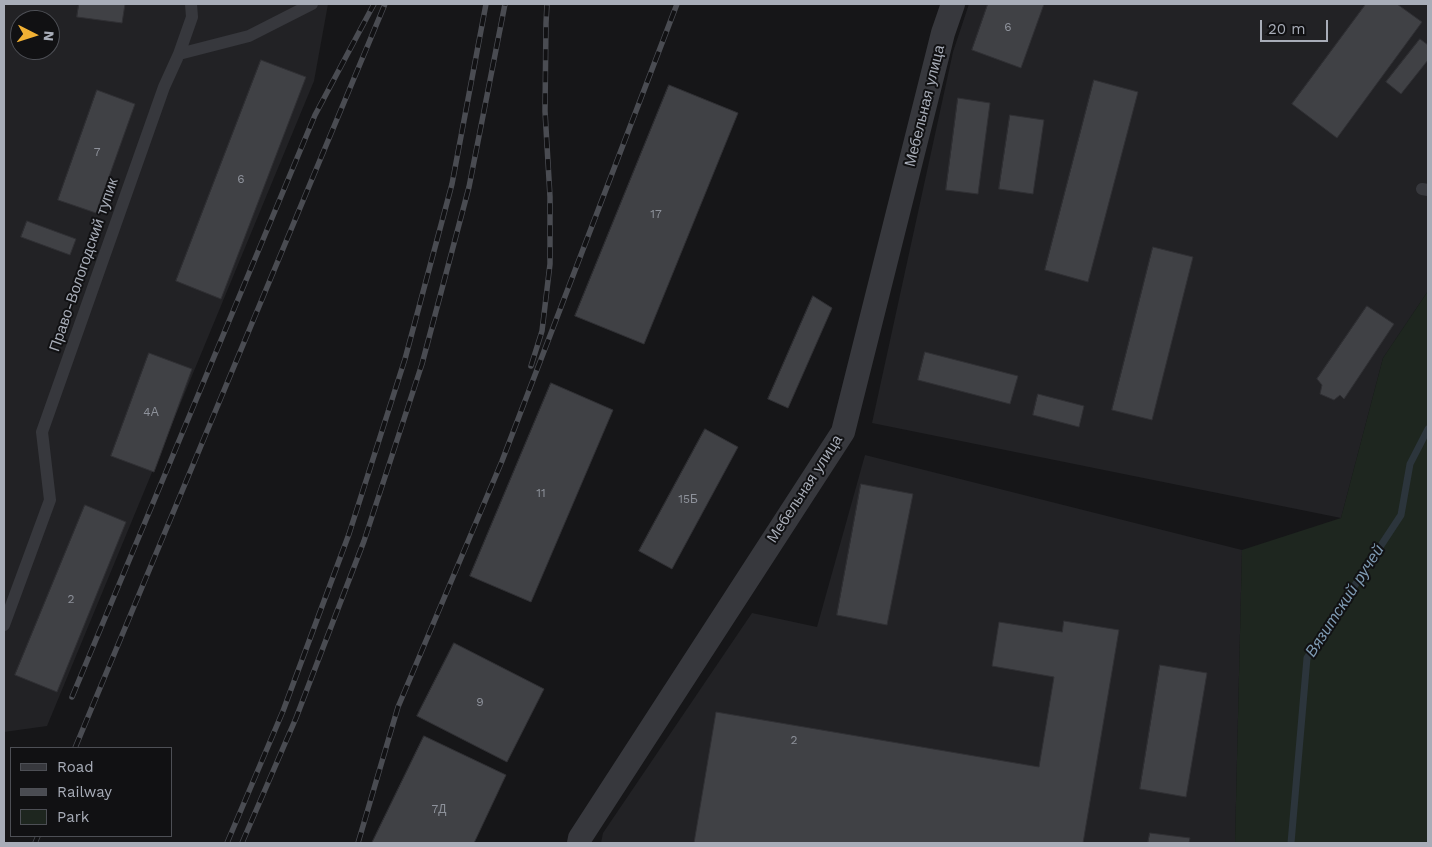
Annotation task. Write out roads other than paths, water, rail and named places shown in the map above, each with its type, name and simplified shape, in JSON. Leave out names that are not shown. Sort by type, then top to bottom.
[{"type":"street","name":"Мебельная улица","points":[[579,843],[585,830],[843,432],[943,33],[953,4]]},
{"type":"lane","name":"Право-Вологодский тупик","points":[[4,625],[50,500],[42,432],[164,87],[179,54],[192,17],[192,4]]},
{"type":"lane","points":[[179,54],[249,36],[312,4]]},
{"type":"waterway","name":"Вязитский ручей","points":[[1291,843],[1307,658],[1401,515],[1410,464],[1428,429]]},
{"type":"railway","points":[[72,697],[315,115],[374,4]]},
{"type":"railway","points":[[75,747],[385,4]]},
{"type":"railway","points":[[227,843],[283,711],[349,534],[405,359],[452,184],[486,4]]},
{"type":"railway","points":[[242,843],[296,718],[364,541],[422,364],[469,187],[505,4]]},
{"type":"railway","points":[[531,366],[542,331],[550,264],[550,197],[545,111],[547,4]]},
{"type":"railway","points":[[358,843],[398,707],[502,461],[677,4]]},
{"type":"railway","points":[[35,843],[38,837]]}]
